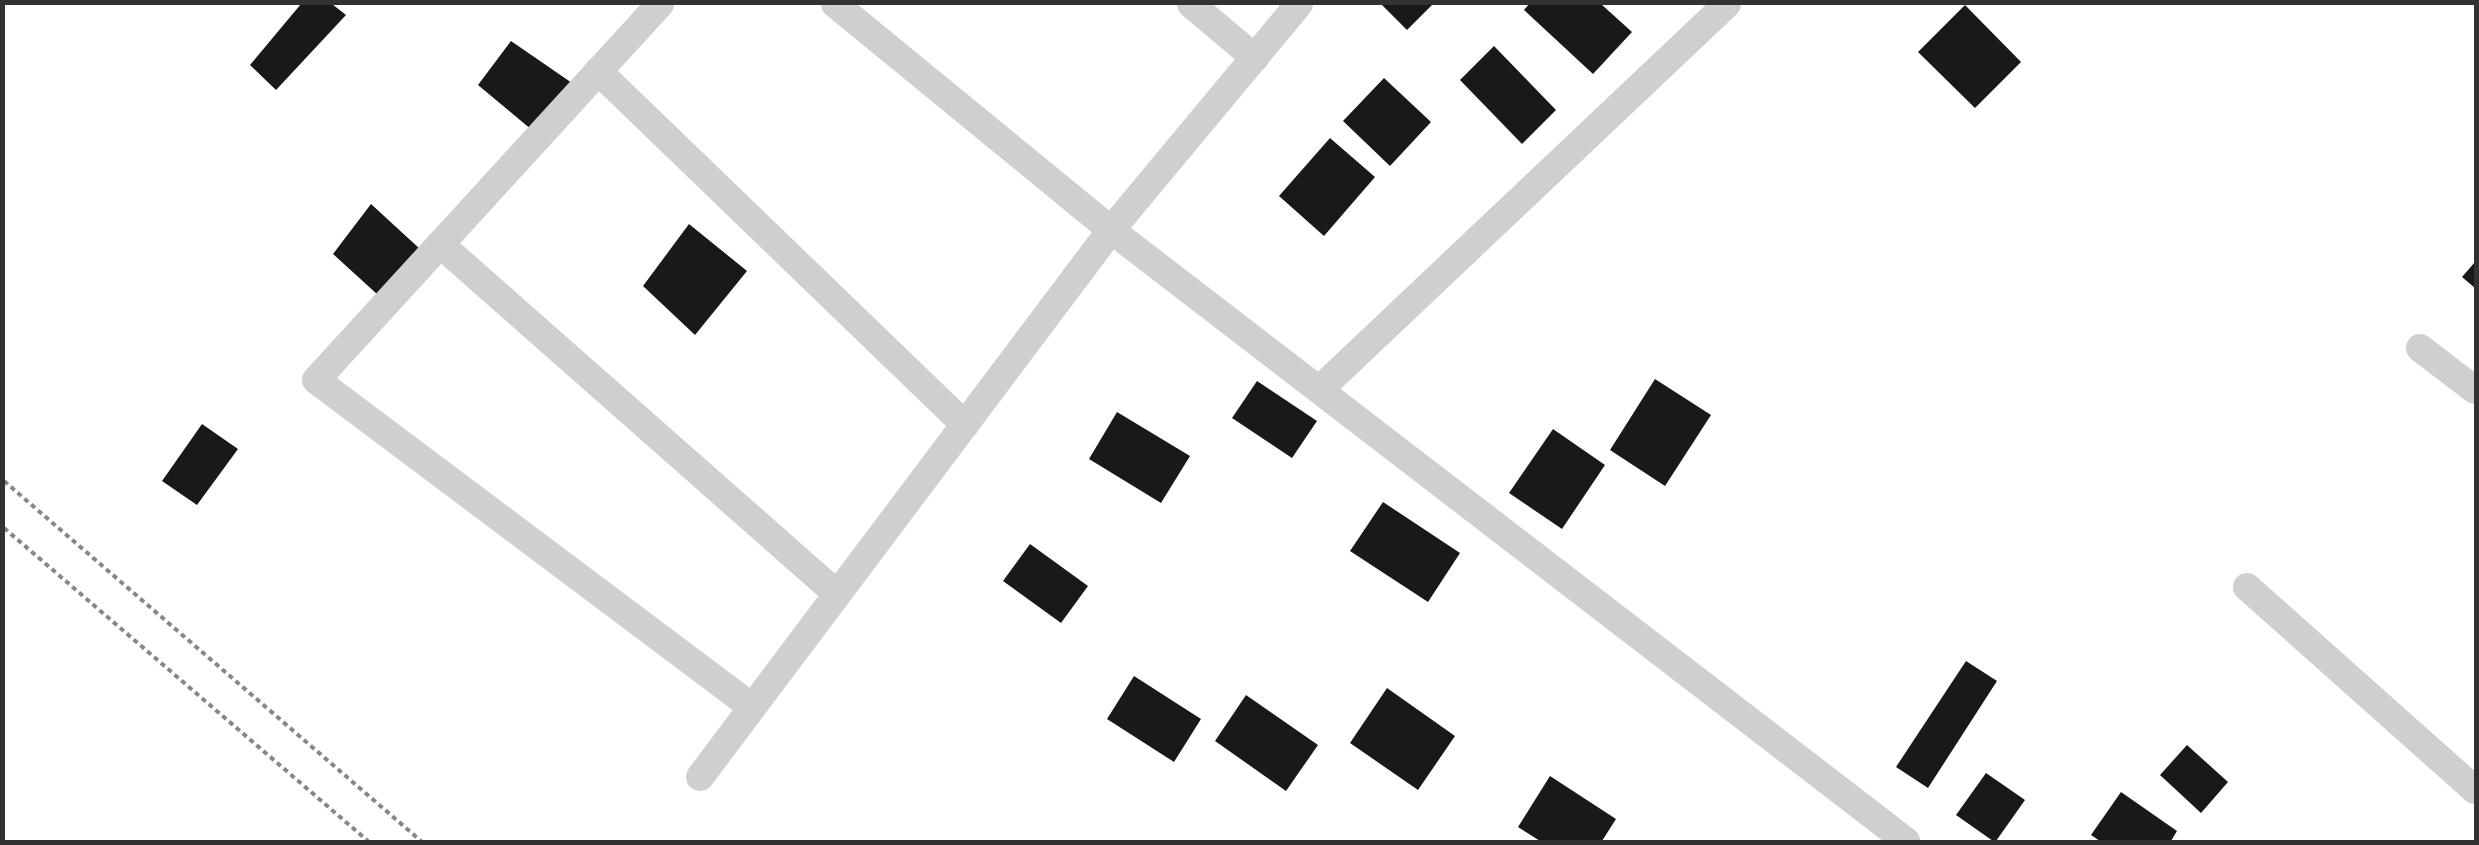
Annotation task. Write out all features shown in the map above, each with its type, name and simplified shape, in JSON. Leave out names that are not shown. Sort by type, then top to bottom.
[{"type":"street","points":[[660,4],[316,380],[752,708]]},
{"type":"street","points":[[835,4],[1111,230],[1906,841]]},
{"type":"street","points":[[1192,4],[1254,58]]},
{"type":"street","points":[[700,777],[1111,230],[1299,4]]},
{"type":"street","points":[[1319,390],[1728,4]]},
{"type":"street","points":[[598,72],[964,425]]},
{"type":"street","points":[[440,244],[837,594]]},
{"type":"street","points":[[2420,348],[2475,390]]},
{"type":"street","points":[[2248,587],[2475,790]]},
{"type":"building","points":[[301,4],[332,4],[346,15],[276,90],[250,65]]},
{"type":"building","points":[[1381,4],[1433,4],[1407,30]]},
{"type":"building","points":[[1529,4],[1601,4],[1632,32],[1593,74],[1524,10]]},
{"type":"building","points":[[1965,5],[2021,62],[1975,108],[1918,52]]},
{"type":"building","points":[[511,41],[572,83],[532,130],[478,85]]},
{"type":"building","points":[[1494,46],[1556,110],[1522,144],[1460,80]]},
{"type":"building","points":[[1384,78],[1431,122],[1390,166],[1343,121]]},
{"type":"building","points":[[1330,138],[1375,177],[1324,236],[1279,196]]},
{"type":"building","points":[[371,204],[420,249],[378,295],[333,254]]},
{"type":"building","points":[[689,224],[747,271],[695,335],[643,286]]},
{"type":"building","points":[[2475,262],[2475,288],[2462,277]]},
{"type":"building","points":[[1655,379],[1711,415],[1665,486],[1610,450]]},
{"type":"building","points":[[1257,381],[1317,421],[1292,458],[1232,418]]},
{"type":"building","points":[[1117,412],[1190,456],[1161,503],[1089,459]]},
{"type":"building","points":[[202,424],[238,449],[197,505],[162,481]]},
{"type":"building","points":[[1553,429],[1605,465],[1562,529],[1509,493]]},
{"type":"building","points":[[1383,502],[1460,553],[1428,602],[1350,551]]},
{"type":"building","points":[[1030,544],[1088,586],[1061,623],[1003,581]]},
{"type":"building","points":[[1966,661],[1997,681],[1928,788],[1896,767]]},
{"type":"building","points":[[1134,676],[1201,719],[1174,762],[1107,719]]},
{"type":"building","points":[[1387,688],[1455,736],[1418,790],[1350,743]]},
{"type":"building","points":[[1246,695],[1318,745],[1286,791],[1215,741]]},
{"type":"building","points":[[2187,745],[2228,782],[2201,813],[2160,775]]},
{"type":"building","points":[[1986,773],[2025,800],[1996,841],[1993,841],[1956,815]]},
{"type":"building","points":[[1550,776],[1616,819],[1602,841],[1540,841],[1518,827]]},
{"type":"building","points":[[2121,792],[2177,831],[2171,841],[2100,841],[2091,835]]},
{"type":"railway","points":[[4,481],[421,841]]},
{"type":"railway","points":[[4,528],[368,841]]}]
